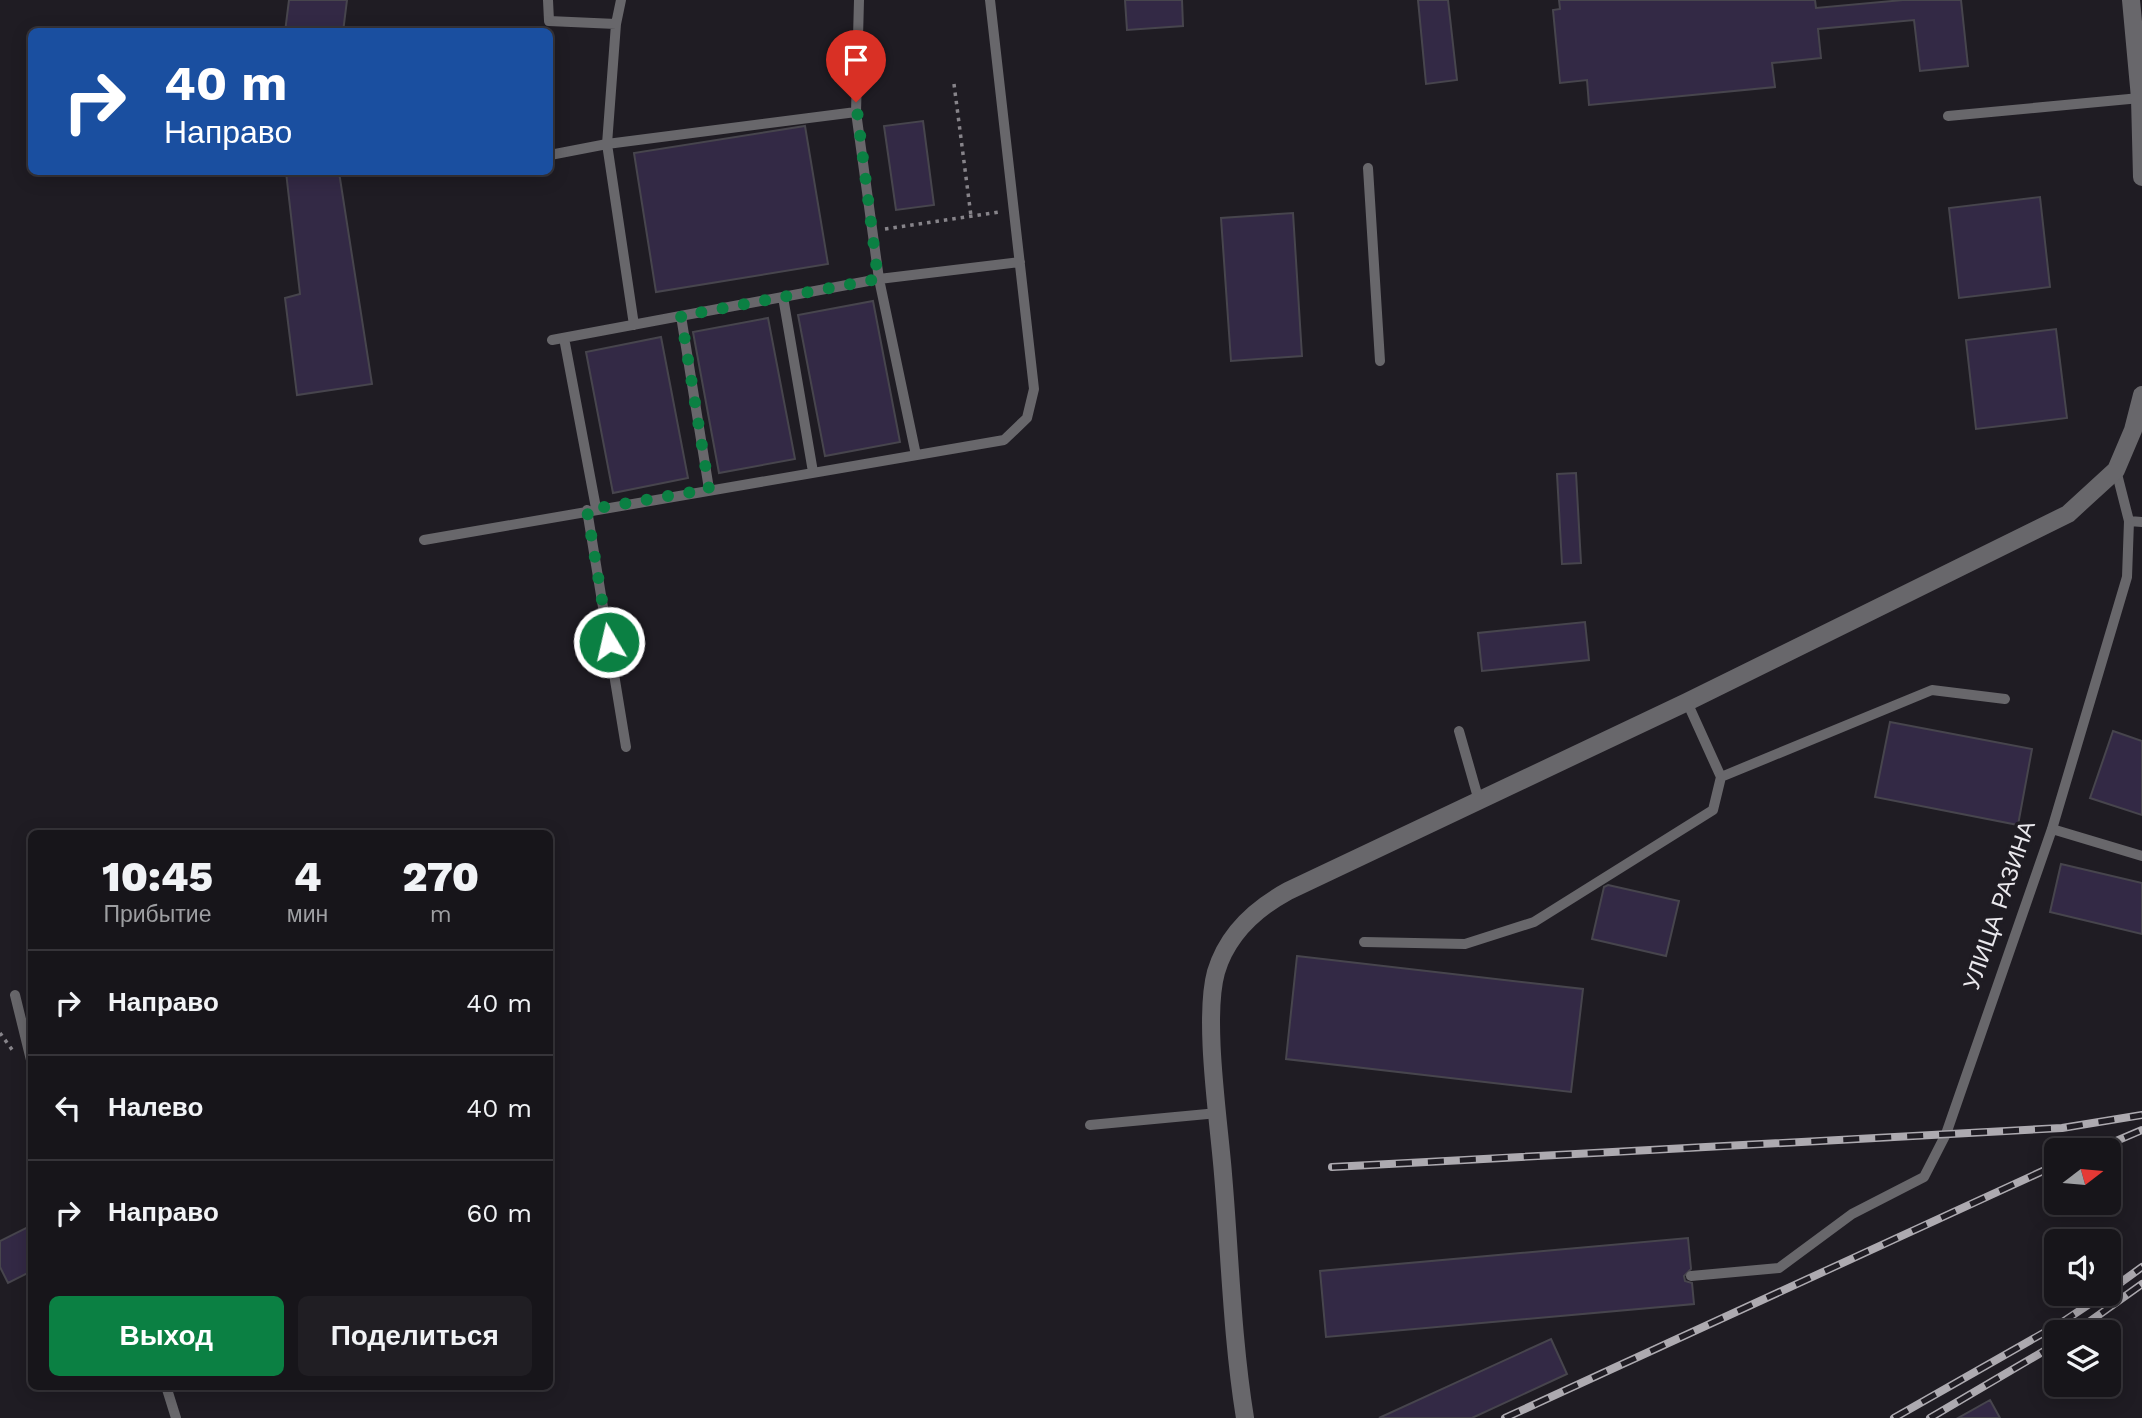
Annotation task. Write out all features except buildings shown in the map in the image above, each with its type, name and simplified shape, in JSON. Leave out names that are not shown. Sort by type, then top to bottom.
[{"type":"street","points":[[2130,0],[2140,98],[2142,177]]},
{"type":"street","points":[[1245,1418],[1218,1113],[1213,990],[1226,950],[1252,914],[1288,891],[1687,702],[2068,514],[2116,470],[2133,430],[2142,395]]},
{"type":"lane","points":[[548,0],[549,21],[616,24]]},
{"type":"lane","points":[[621,0],[616,24],[607,144],[634,325]]},
{"type":"lane","points":[[859,0],[856,112],[878,279],[916,455]]},
{"type":"lane","points":[[424,540],[1003,440],[1027,418],[1034,389],[990,0]]},
{"type":"lane","points":[[1948,116],[2140,98]]},
{"type":"lane","points":[[553,154],[607,144],[856,112]]},
{"type":"lane","points":[[1368,168],[1380,361]]},
{"type":"lane","points":[[552,340],[878,279],[1020,262]]},
{"type":"lane","points":[[783,297],[813,472]]},
{"type":"lane","points":[[681,316],[709,489]]},
{"type":"lane","points":[[564,338],[626,747]]},
{"type":"lane","name":"УЛИЦА РАЗИНА","points":[[1692,1276],[1779,1268],[1853,1213],[1924,1177],[1946,1134],[2052,829],[2127,577],[2129,521],[2116,470]]},
{"type":"lane","points":[[2129,521],[2142,522]]},
{"type":"lane","points":[[1721,777],[1932,690],[2006,699]]},
{"type":"lane","points":[[1364,942],[1465,944],[1534,922],[1713,810],[1721,777],[1687,702]]},
{"type":"lane","points":[[1459,731],[1479,801]]},
{"type":"lane","points":[[2052,829],[2142,856]]},
{"type":"lane","points":[[15,995],[28,1048]]},
{"type":"lane","points":[[1090,1125],[1218,1113]]},
{"type":"lane","points":[[167,1390],[176,1418]]},
{"type":"path","points":[[954,84],[971,216]]},
{"type":"path","points":[[872,230],[1015,210]]},
{"type":"railway","points":[[1332,1167],[2062,1128],[2142,1115]]},
{"type":"railway","points":[[2121,1139],[2142,1130]]},
{"type":"railway","points":[[1505,1418],[2044,1171]]},
{"type":"railway","points":[[2121,1282],[2142,1267]]},
{"type":"railway","points":[[2092,1320],[2142,1284]]},
{"type":"railway","points":[[1894,1418],[2086,1306]]},
{"type":"railway","points":[[1930,1418],[2044,1351]]},
{"type":"route","points":[[609,642],[587,510],[709,489],[681,316],[878,279],[856,102]]}]
